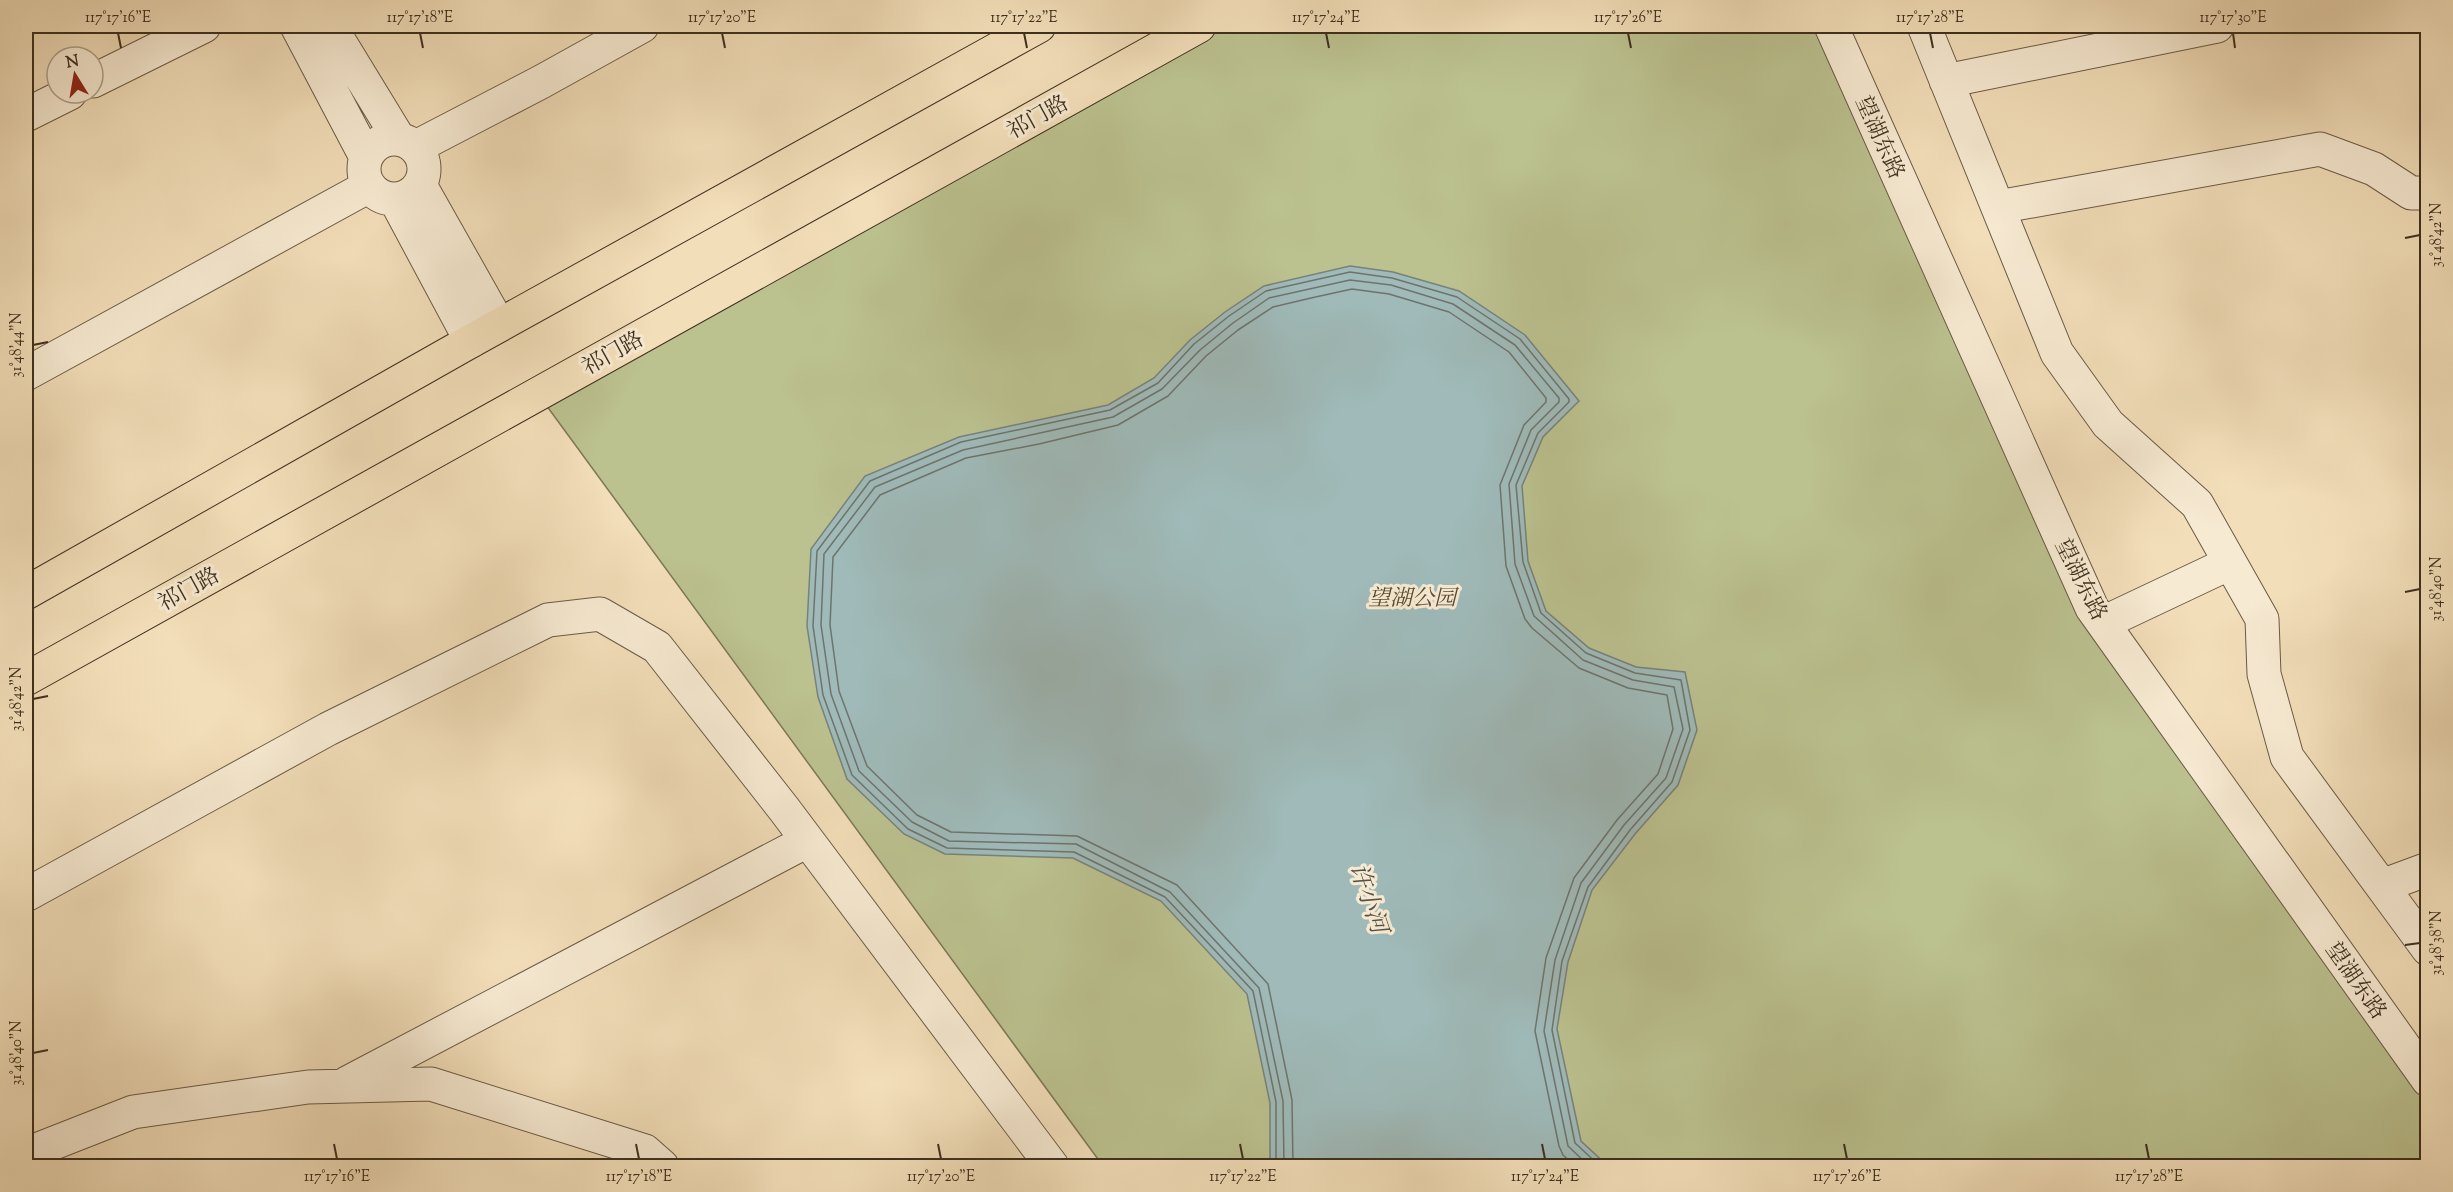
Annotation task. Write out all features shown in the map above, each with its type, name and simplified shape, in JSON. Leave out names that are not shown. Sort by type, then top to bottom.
[{"type":"main road","points":[[26,593],[471,341],[1039,26]]},
{"type":"main road","name":"祁门路","points":[[26,679],[1199,26]]},
{"type":"street","points":[[105,75],[204,26]]},
{"type":"street","points":[[297,26],[387,182],[471,341]]},
{"type":"street","points":[[35,360],[387,182],[424,166],[422,156],[407,143],[330,26]]},
{"type":"street","points":[[499,326],[387,182],[379,142],[407,143],[541,82],[642,26]]},
{"type":"street","name":"望湖东路","points":[[1831,26],[2092,608],[2427,1080]]},
{"type":"street","points":[[1924,26],[2057,353],[2108,424],[2197,504],[2262,620],[2264,674],[2288,757],[2427,949]]},
{"type":"street","points":[[1946,81],[2217,26]]},
{"type":"street","points":[[26,116],[47,105]]},
{"type":"street","points":[[1998,207],[2320,149],[2374,169],[2411,193],[2427,193]]},
{"type":"street","points":[[2103,623],[2230,563]]},
{"type":"street","points":[[26,895],[328,729],[548,620],[600,614],[657,647],[807,841],[1052,1167]]},
{"type":"street","points":[[340,1086],[807,841]]},
{"type":"street","points":[[2382,886],[2427,869]]},
{"type":"street","points":[[26,1154],[133,1112],[308,1087],[431,1084],[645,1151],[662,1167]]},
{"type":"green space","name":"望湖公园","points":[[1199,26],[1831,26],[2092,608],[2427,1080],[2427,1166],[1103,1166],[538,394]]},
{"type":"water","name":"许小河","points":[[1350,266],[1393,272],[1459,291],[1525,335],[1579,401],[1543,437],[1522,486],[1528,561],[1546,611],[1589,648],[1636,667],[1685,672],[1697,730],[1678,785],[1635,834],[1592,890],[1568,962],[1557,1029],[1581,1141],[1608,1166],[1270,1166],[1270,1103],[1247,994],[1161,901],[1073,858],[945,854],[904,834],[847,779],[818,697],[807,626],[811,549],[865,476],[959,437],[1108,405],[1154,378],[1190,340],[1225,312],[1264,286]]}]
